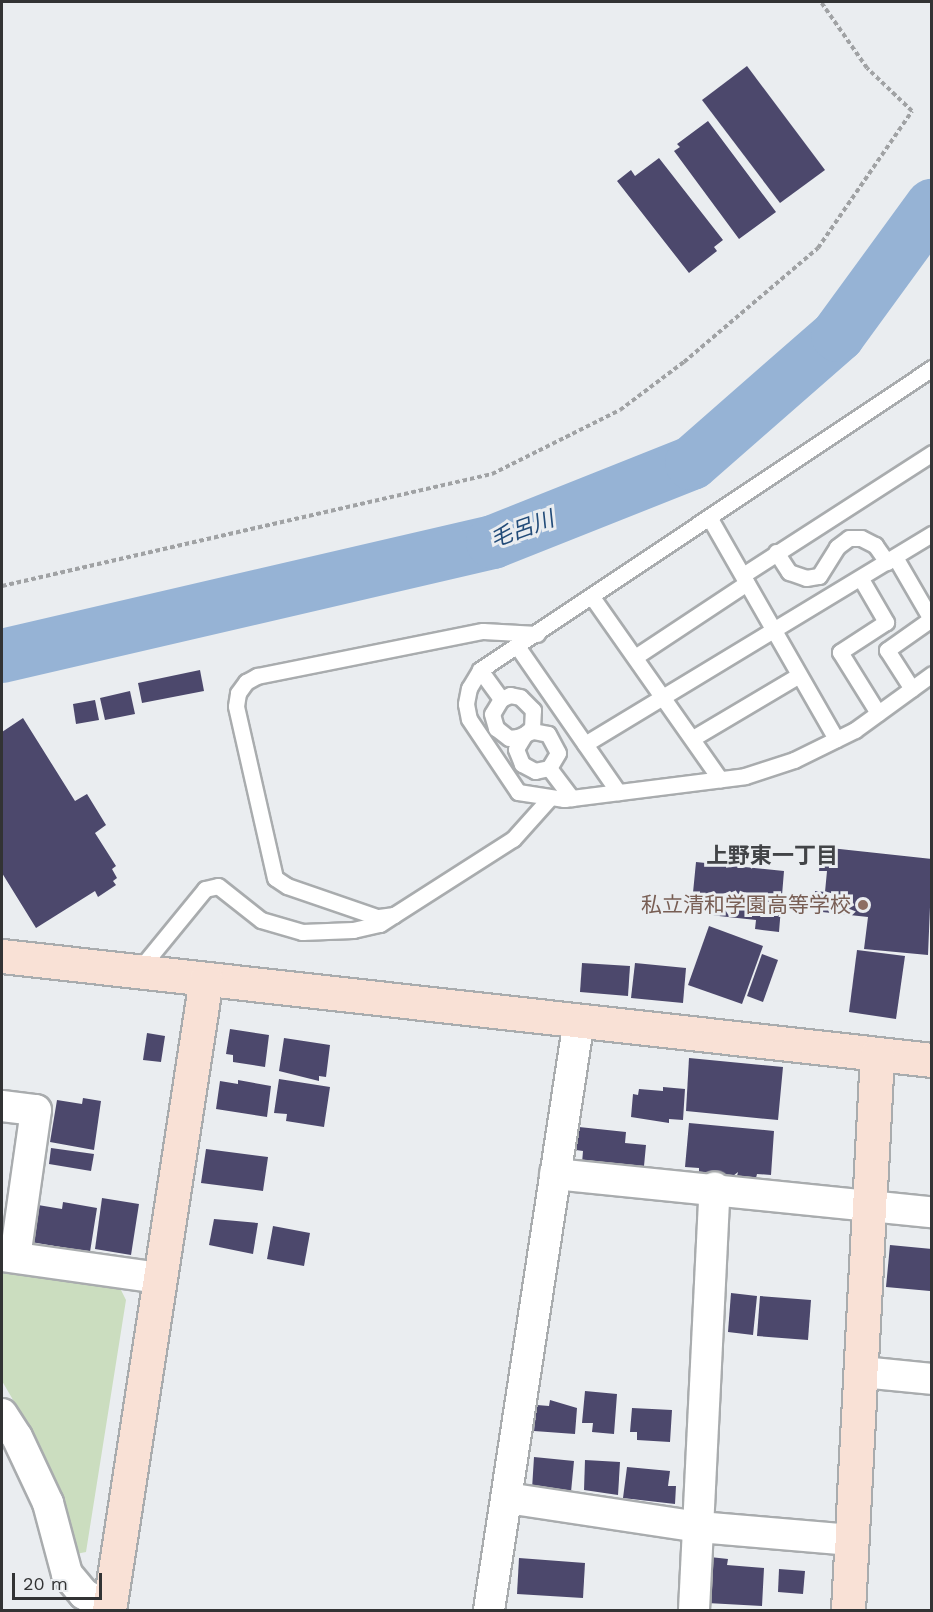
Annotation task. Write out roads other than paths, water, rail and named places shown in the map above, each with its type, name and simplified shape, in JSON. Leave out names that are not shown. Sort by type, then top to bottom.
[{"type":"street","points":[[2,956],[932,1060]]},
{"type":"street","points":[[2,1414],[17,1437],[48,1503],[67,1574],[84,1594],[109,1610],[206,979]]},
{"type":"street","points":[[489,1611],[579,1020]]},
{"type":"street","points":[[848,1611],[877,1054]]},
{"type":"street","points":[[2,1106],[36,1110],[8,1256],[159,1278]]},
{"type":"street","points":[[555,1174],[715,1188],[932,1212]]},
{"type":"street","points":[[694,1611],[715,1188]]},
{"type":"street","points":[[862,1372],[932,1379]]},
{"type":"street","points":[[507,1498],[699,1527],[851,1540]]},
{"type":"lane","points":[[932,368],[480,670],[469,688],[466,704],[469,719],[518,792],[548,800],[745,776],[794,760],[836,739],[878,713],[932,674]]},
{"type":"lane","points":[[635,657],[745,579],[776,552],[932,453]]},
{"type":"lane","points":[[709,517],[836,739]]},
{"type":"lane","points":[[776,552],[789,572],[806,578],[819,576],[837,547],[849,538],[861,538],[874,545],[891,560],[931,620],[887,650],[912,688]]},
{"type":"lane","points":[[585,744],[775,632],[891,560],[930,539]]},
{"type":"lane","points":[[861,579],[886,622],[840,652],[878,713]]},
{"type":"lane","points":[[592,597],[720,779]]},
{"type":"lane","points":[[394,915],[377,917],[287,886],[275,878],[236,706],[238,693],[257,676],[483,631],[537,634]]},
{"type":"lane","points":[[517,646],[618,792]]},
{"type":"lane","points":[[480,670],[501,699]]},
{"type":"lane","points":[[693,738],[800,675]]},
{"type":"lane","points":[[501,699],[492,714],[496,728],[509,738],[525,734],[542,731],[554,740],[558,753],[549,768],[536,771],[522,764],[516,749],[525,734],[534,719],[533,710],[520,697],[501,699]]},
{"type":"lane","points":[[549,768],[572,798]]},
{"type":"lane","points":[[138,971],[205,889],[218,886],[261,920],[302,932],[353,930],[380,924],[513,839],[548,800]]},
{"type":"waterway","name":"毛呂川","points":[[2,656],[493,542],[692,463],[838,335],[932,206]]},
{"type":"place","name":"私立清和学園高等学校","points":[[863,905]]},
{"type":"district","name":"上野東一丁目","points":[[772,856]]}]
